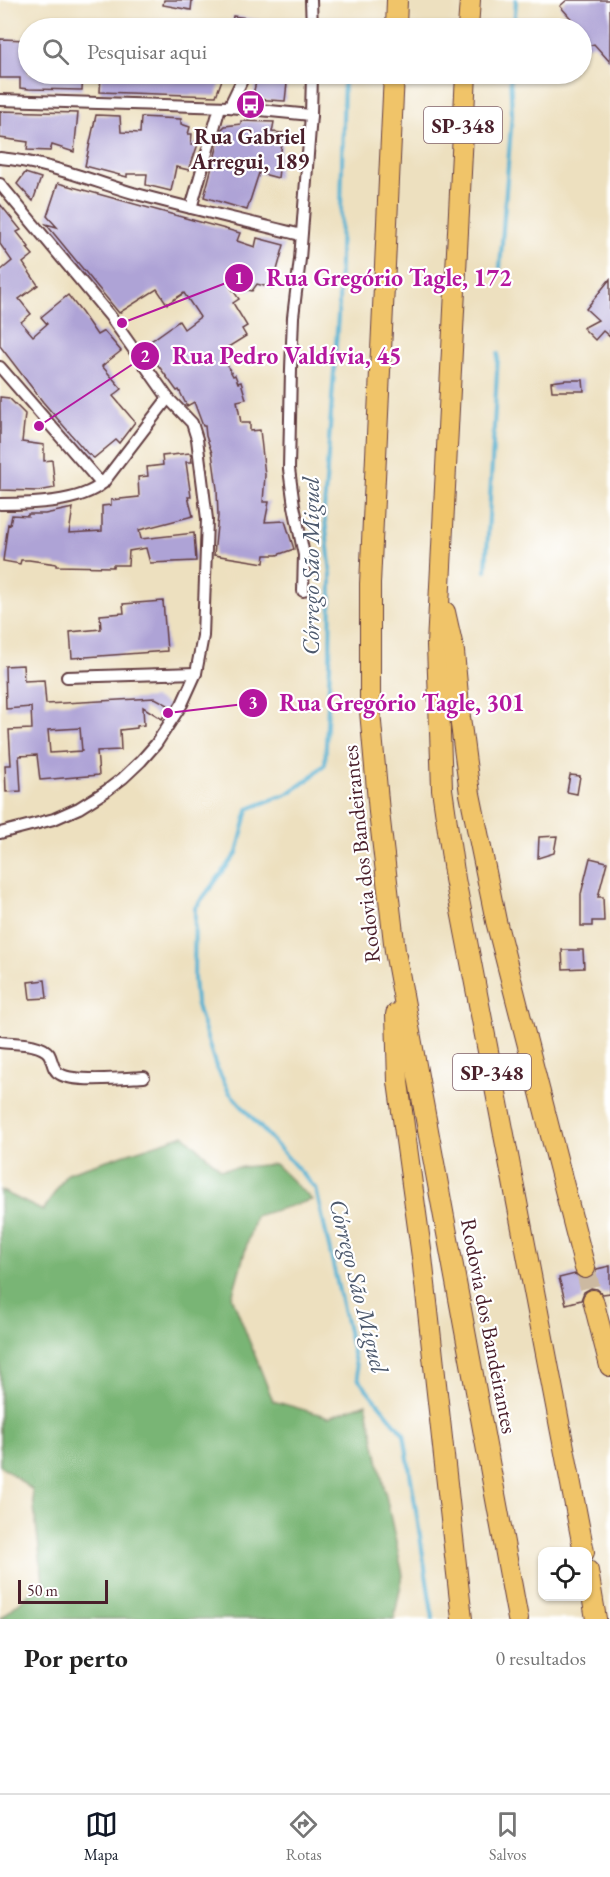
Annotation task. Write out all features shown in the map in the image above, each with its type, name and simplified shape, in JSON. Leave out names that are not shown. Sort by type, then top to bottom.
[{"type":"highway","points":[[396,18],[397,0]]},
{"type":"highway","points":[[469,18],[470,0]]},
{"type":"highway","name":"Rodovia dos Bandeirantes","points":[[394,84],[370,584],[370,711],[395,951],[518,1619]]},
{"type":"highway","name":"SP-348","points":[[465,84],[437,645],[442,789],[455,879],[583,1547]]},
{"type":"highway","points":[[439,589],[454,652],[470,794],[496,921],[585,1268]]},
{"type":"highway","points":[[395,951],[398,1082],[422,1257],[462,1619]]},
{"type":"highway","points":[[593,1300],[610,1366]]},
{"type":"highway","points":[[498,1503],[509,1619]]},
{"type":"highway","points":[[592,1594],[596,1619]]},
{"type":"street","points":[[311,0],[312,18]]},
{"type":"street","points":[[190,208],[225,107],[239,84]]},
{"type":"street","points":[[303,591],[304,555],[289,469],[291,350],[312,84]]},
{"type":"street","points":[[0,100],[225,107],[311,115]]},
{"type":"street","points":[[0,158],[45,167],[190,208],[301,235]]},
{"type":"street","points":[[0,184],[110,316],[168,398],[192,423],[197,439],[206,496],[207,519],[203,636],[196,673],[182,704],[156,744],[123,778],[79,808],[54,819],[0,832]]},
{"type":"street","points":[[0,367],[4,378],[102,483]]},
{"type":"street","points":[[0,504],[52,500],[95,489],[168,398]]},
{"type":"street","points":[[66,677],[196,673]]},
{"type":"street","points":[[0,1042],[43,1049],[50,1056],[52,1067],[59,1074],[72,1077],[144,1077]]},
{"type":"green space","points":[[184,1135],[221,1169],[275,1164],[312,1200],[255,1216],[232,1297],[273,1401],[329,1417],[366,1403],[403,1575],[394,1619],[0,1619],[43,1582],[32,1490],[0,1465],[0,1190],[43,1211],[67,1173]]},
{"type":"building","points":[[164,0],[192,0],[191,10],[163,5]]},
{"type":"building","points":[[567,0],[610,0],[610,62],[594,44],[592,45],[592,18],[571,18],[560,6]]},
{"type":"building","points":[[0,39],[18,40],[18,78],[0,78]]},
{"type":"building","points":[[20,84],[82,84],[82,90],[20,88]]},
{"type":"building","points":[[100,84],[220,84],[216,96],[100,92]]},
{"type":"building","points":[[256,84],[287,84],[285,101],[252,99]]},
{"type":"building","points":[[0,111],[78,113],[74,152],[52,145],[50,151],[27,150],[28,142],[0,138]]},
{"type":"building","points":[[96,115],[120,116],[121,132],[140,133],[141,117],[181,119],[181,124],[190,127],[188,134],[192,134],[191,144],[198,144],[189,170],[176,167],[171,191],[146,185],[147,174],[127,174],[127,177],[85,166]]},
{"type":"building","points":[[241,121],[274,122],[272,132],[283,133],[278,178],[259,173],[247,210],[204,197],[222,129],[225,126],[241,124]]},
{"type":"building","points":[[25,173],[41,178],[33,201],[17,184]]},
{"type":"building","points":[[58,183],[240,233],[237,241],[255,247],[257,238],[284,245],[272,288],[257,284],[252,291],[230,286],[239,299],[233,303],[247,326],[242,329],[246,336],[220,352],[233,376],[235,375],[238,383],[241,382],[246,399],[237,401],[241,423],[250,423],[250,431],[260,430],[265,475],[263,502],[269,502],[265,522],[285,521],[294,549],[277,555],[265,555],[264,563],[214,555],[218,516],[217,489],[212,453],[205,426],[203,426],[194,402],[187,406],[179,390],[177,391],[144,346],[179,321],[184,329],[200,317],[184,293],[167,304],[157,289],[119,313],[46,224],[57,227],[47,216]]},
{"type":"building","points":[[0,204],[21,230],[17,232],[33,255],[23,263],[38,285],[19,299],[31,314],[21,322],[33,336],[47,324],[41,317],[68,295],[97,335],[104,331],[121,351],[102,366],[122,389],[113,396],[135,422],[119,443],[116,440],[94,458],[87,453],[43,402],[0,346],[0,271],[12,261],[0,244]]},
{"type":"building","points":[[610,279],[610,337],[603,331],[595,340],[583,328],[598,320],[586,309]]},
{"type":"building","points":[[583,380],[584,391],[552,391],[551,382]]},
{"type":"building","points":[[0,397],[9,398],[25,414],[22,442],[44,445],[44,461],[52,460],[55,488],[38,491],[0,490]]},
{"type":"building","points":[[190,453],[192,462],[186,462],[191,497],[188,497],[193,516],[139,530],[141,539],[194,533],[196,561],[150,563],[146,548],[129,551],[128,565],[113,565],[113,567],[56,566],[56,564],[29,560],[21,560],[20,564],[3,561],[8,524],[10,525],[12,515],[28,516],[28,514],[45,514],[73,508],[69,533],[102,531],[102,506],[111,505],[111,500],[139,497],[138,477],[148,476],[147,467],[163,465],[162,456]]},
{"type":"building","points":[[163,601],[167,651],[72,658],[70,632],[101,629],[100,615],[124,613],[123,604]]},
{"type":"building","points":[[23,665],[24,681],[44,680],[46,704],[155,698],[170,706],[162,719],[143,707],[144,725],[120,730],[121,750],[97,751],[99,775],[40,780],[37,755],[19,756],[21,791],[6,792],[5,765],[11,765],[9,730],[32,729],[31,707],[6,709],[5,666]],"holes":[[[80,728],[82,751],[50,753],[48,730]]]},
{"type":"building","points":[[570,775],[580,776],[577,794],[567,792]]},
{"type":"building","points":[[557,836],[554,853],[538,858],[539,837]]},
{"type":"building","points":[[590,858],[607,862],[598,897],[603,897],[604,921],[592,921],[592,926],[581,926],[581,894]]},
{"type":"building","points":[[562,950],[583,950],[584,968],[563,969]]},
{"type":"building","points":[[45,980],[47,998],[30,999],[28,982]]},
{"type":"building","points":[[610,1266],[610,1293],[603,1294],[591,1288],[584,1292],[581,1300],[566,1304],[559,1278],[575,1274],[587,1280],[594,1276],[597,1269]]},
{"type":"waterway","points":[[515,18],[516,0]]},
{"type":"waterway","name":"Córrego São Miguel","points":[[344,84],[339,302],[324,510],[331,575],[330,664],[325,764],[289,793],[248,809],[237,853],[195,908],[194,978],[196,1002],[215,1064],[229,1092],[316,1189],[359,1380],[404,1434],[433,1619]]},
{"type":"waterway","points":[[500,268],[512,114],[510,84]]},
{"type":"waterway","points":[[486,571],[498,354]]},
{"type":"tunnel","points":[[585,1268],[593,1300]]},
{"type":"place","name":"Rua Gabriel Arregui, 189","points":[[250,104]]},
{"type":"place","name":"Rua Gregório Tagle, 172","points":[[122,323]]},
{"type":"place","name":"Rua Pedro Valdívia, 45","points":[[39,426]]},
{"type":"place","name":"Rua Gregório Tagle, 301","points":[[168,713]]}]
